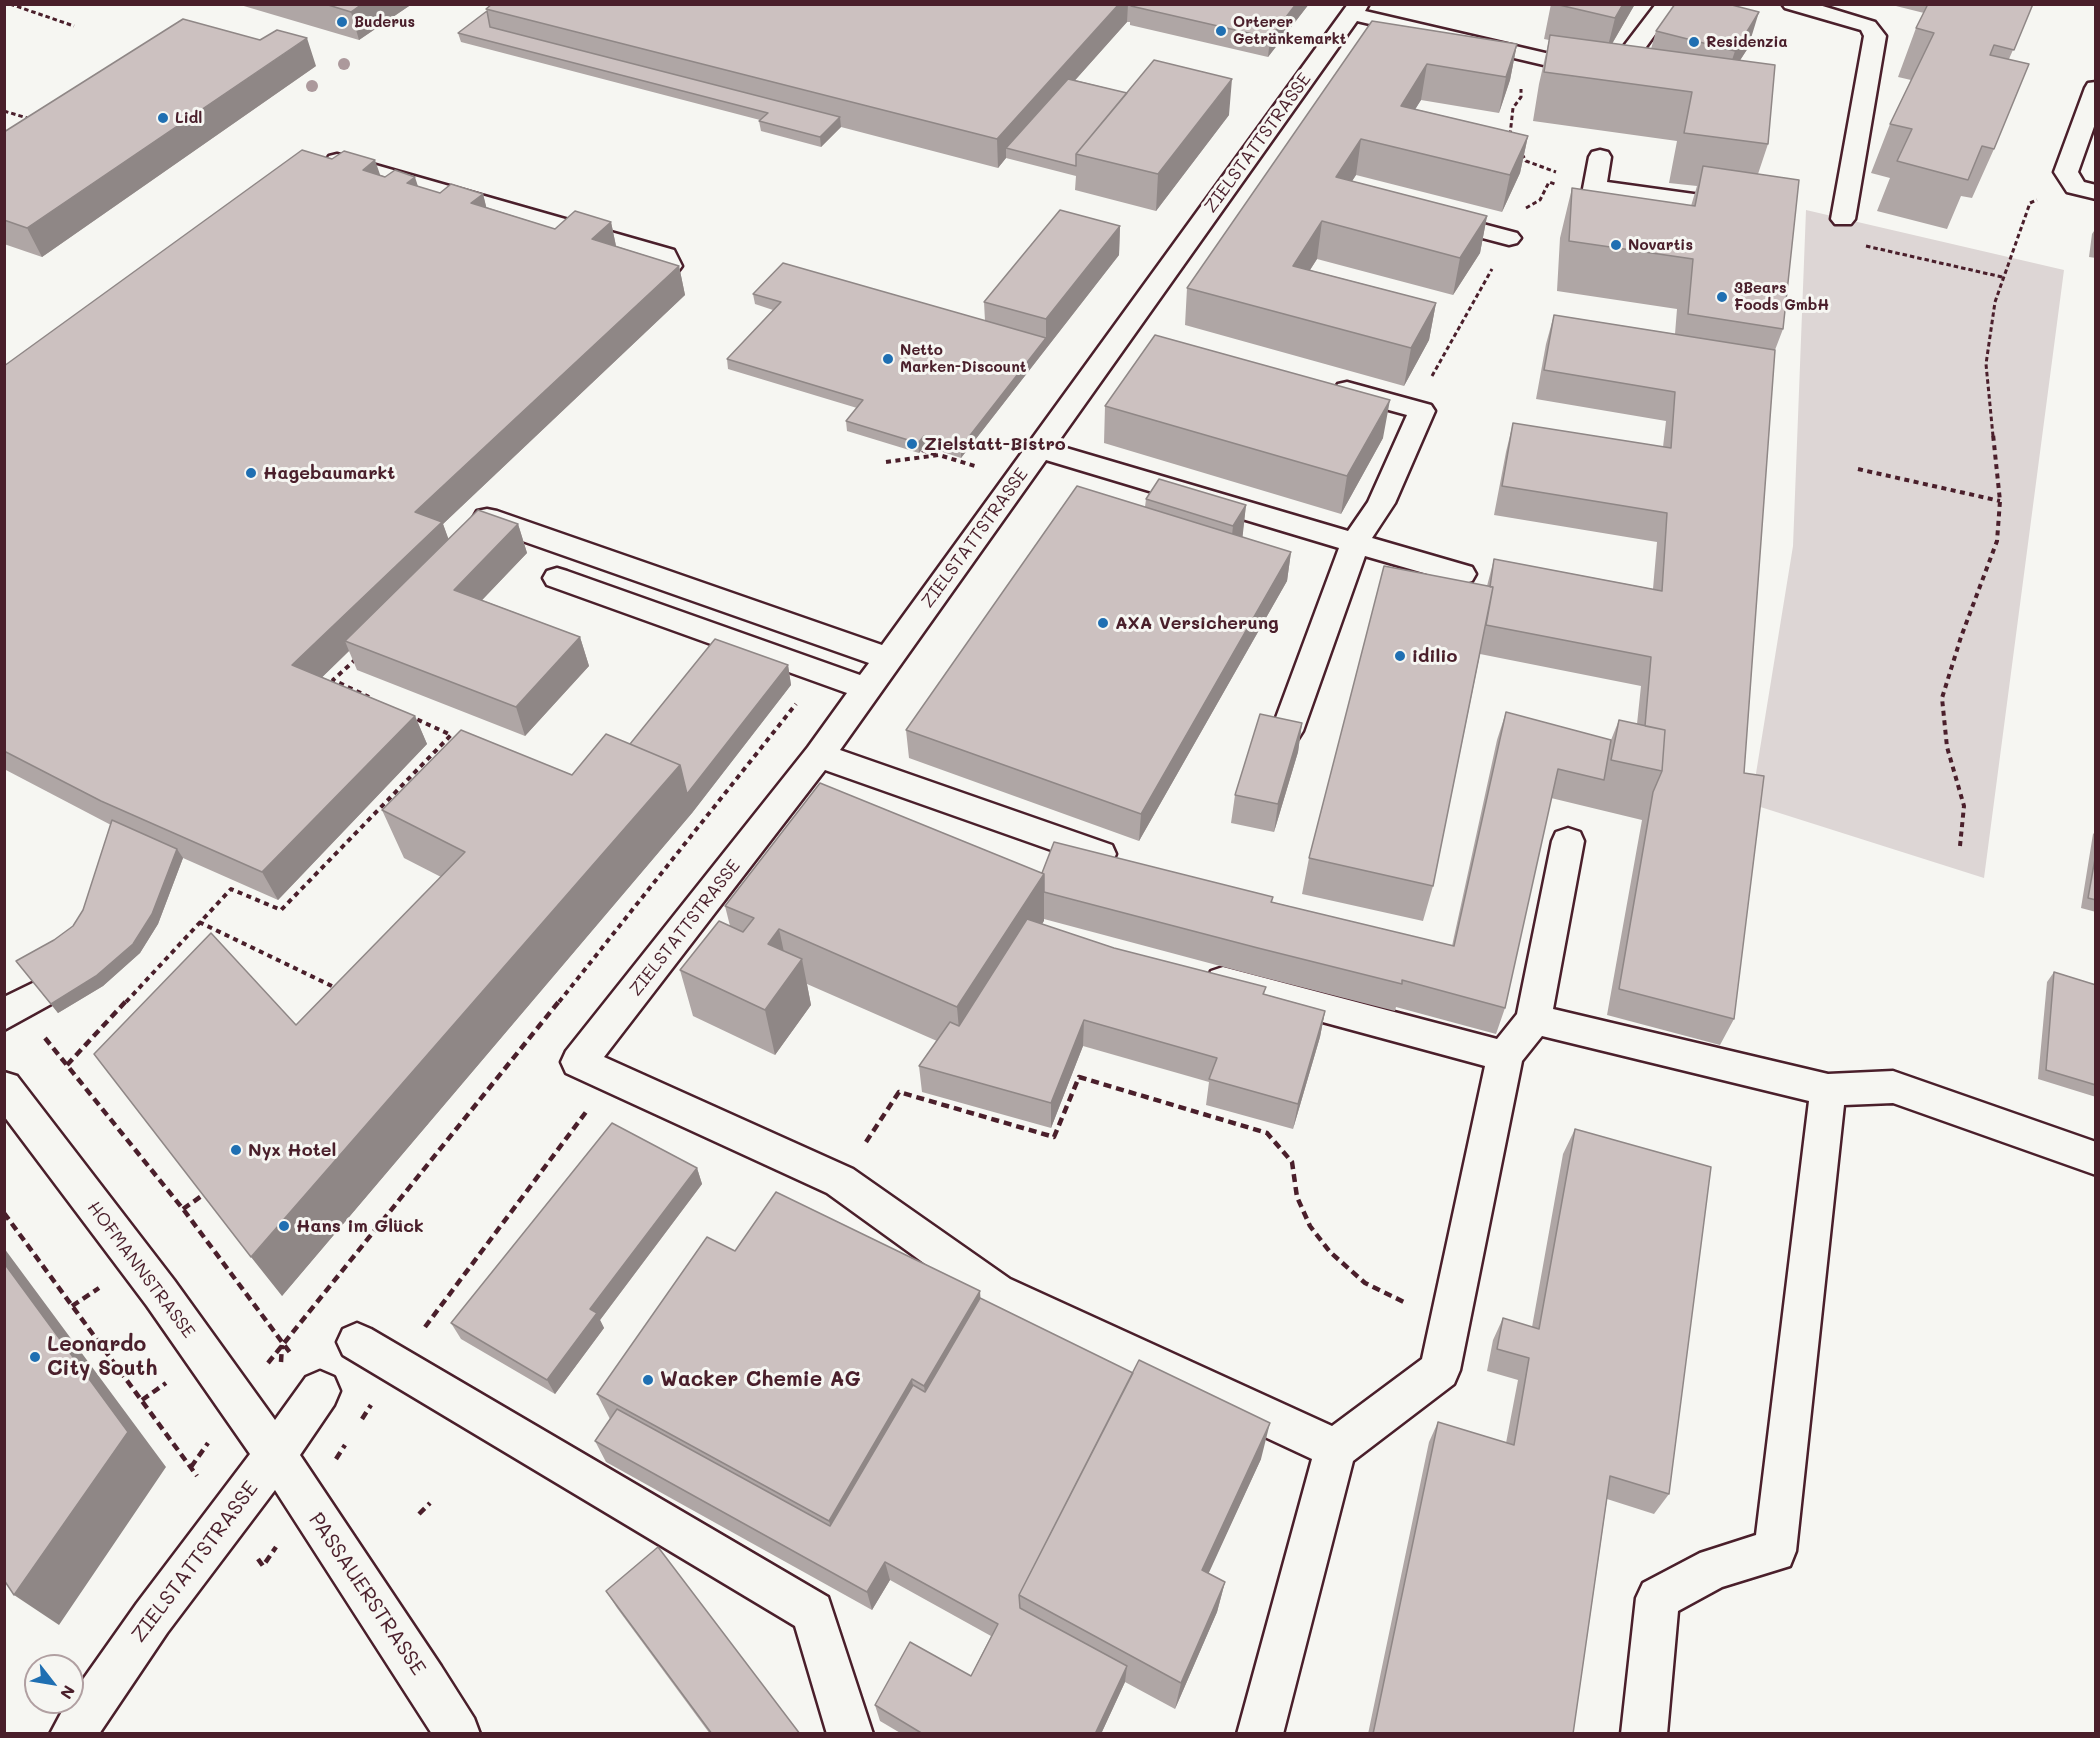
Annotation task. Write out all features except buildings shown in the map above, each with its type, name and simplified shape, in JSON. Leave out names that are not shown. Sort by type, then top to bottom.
[{"type":"street","points":[[1355,9],[1599,72],[1625,60],[1667,4]]},
{"type":"street","points":[[1792,4],[1868,26],[1875,36],[1874,54],[1868,73],[1843,219]]},
{"type":"street","name":"ZIELSTATTSTRASSE","points":[[840,1181],[579,1062],[819,755],[1355,9]]},
{"type":"street","points":[[2085,189],[2066,172],[2096,88]]},
{"type":"street","points":[[1600,157],[1594,190],[1757,210]]},
{"type":"street","points":[[313,159],[339,162],[665,255],[670,266],[652,285]]},
{"type":"street","points":[[1420,215],[1509,237]]},
{"type":"street","points":[[1287,731],[1355,543],[1381,503],[1422,411],[1322,383]]},
{"type":"street","points":[[1039,449],[1462,574]]},
{"type":"street","points":[[487,518],[889,659]]},
{"type":"street","points":[[557,578],[867,689]]},
{"type":"street","points":[[819,755],[1100,854]]},
{"type":"street","points":[[1260,1734],[1335,1449],[1440,1370],[1453,1317],[1505,1056],[1534,1018],[1568,841]]},
{"type":"street","points":[[1193,973],[1505,1056]]},
{"type":"street","points":[[1534,1018],[1828,1090],[1893,1088],[2096,1159]]},
{"type":"street","name":"HOFMANNSTRASSE","points":[[4,1087],[183,1323],[276,1454]]},
{"type":"street","points":[[1644,1734],[1658,1598],[1715,1568],[1775,1551],[1828,1090]]},
{"type":"street","points":[[840,1181],[996,1292],[1335,1449]]},
{"type":"street","points":[[357,1342],[813,1612],[850,1734]]},
{"type":"street","name":"ZIELSTATTSTRASSE","points":[[72,1734],[152,1618],[276,1454],[320,1391]]},
{"type":"street","name":"PASSAUERSTRASSE","points":[[276,1454],[345,1561],[372,1596],[458,1734]]},
{"type":"path","points":[[10,4],[74,26]]},
{"type":"path","points":[[1515,144],[1509,135],[1513,108],[1521,98],[1521,84]]},
{"type":"path","points":[[4,111],[27,118]]},
{"type":"path","points":[[1521,152],[1526,161],[1594,190]]},
{"type":"path","points":[[1413,409],[1526,206],[1540,200],[1549,182],[1594,190]]},
{"type":"path","points":[[1960,846],[1964,806],[1947,747],[1942,698],[1960,637],[1997,541],[2000,501],[1986,364],[1995,302],[2030,203],[2085,189]]},
{"type":"path","points":[[1843,219],[1846,235],[1866,246],[2002,277]]},
{"type":"path","points":[[922,450],[975,466]]},
{"type":"path","points":[[886,462],[939,455],[942,451]]},
{"type":"path","points":[[1858,469],[2000,501]]},
{"type":"path","points":[[358,657],[333,680],[376,700]]},
{"type":"path","points":[[67,1065],[231,889],[281,910],[451,735],[408,715]]},
{"type":"path","points":[[199,922],[345,992]]},
{"type":"path","points":[[22,1004],[67,1065],[183,1209],[282,1344]]},
{"type":"path","points":[[840,1181],[899,1092],[1054,1137],[1079,1077],[1267,1133],[1292,1162],[1297,1197],[1310,1226],[1330,1252],[1365,1283],[1405,1302],[1453,1317]]},
{"type":"path","points":[[183,1209],[203,1195]]},
{"type":"path","points":[[4,1214],[191,1467]]},
{"type":"path","points":[[72,1306],[99,1287]]},
{"type":"path","points":[[142,1400],[167,1382]]},
{"type":"path","points":[[418,1514],[430,1503]]},
{"type":"shaded area","points":[[1806,210],[2064,270],[1984,878],[1751,804],[1793,546]]},
{"type":"place","name":"Buderus","points":[[342,22]]},
{"type":"place","name":"Orterer Getränkemarkt","points":[[1221,31]]},
{"type":"place","name":"Residenzia","points":[[1694,42]]},
{"type":"place","name":"Lidl","points":[[163,118]]},
{"type":"place","name":"Novartis","points":[[1616,245]]},
{"type":"place","name":"3Bears Foods GmbH","points":[[1722,297]]},
{"type":"place","name":"Netto Marken-Discount","points":[[888,359]]},
{"type":"place","name":"Zielstatt-Bistro","points":[[912,444]]},
{"type":"place","name":"Hagebaumarkt","points":[[251,473]]},
{"type":"place","name":"AXA Versicherung","points":[[1103,623]]},
{"type":"place","name":"idilio","points":[[1400,656]]},
{"type":"place","name":"Nyx Hotel","points":[[236,1150]]},
{"type":"place","name":"Hans im Glück","points":[[284,1226]]},
{"type":"place","name":"Leonardo City South","points":[[35,1357]]},
{"type":"place","name":"Wacker Chemie AG","points":[[648,1380]]}]
